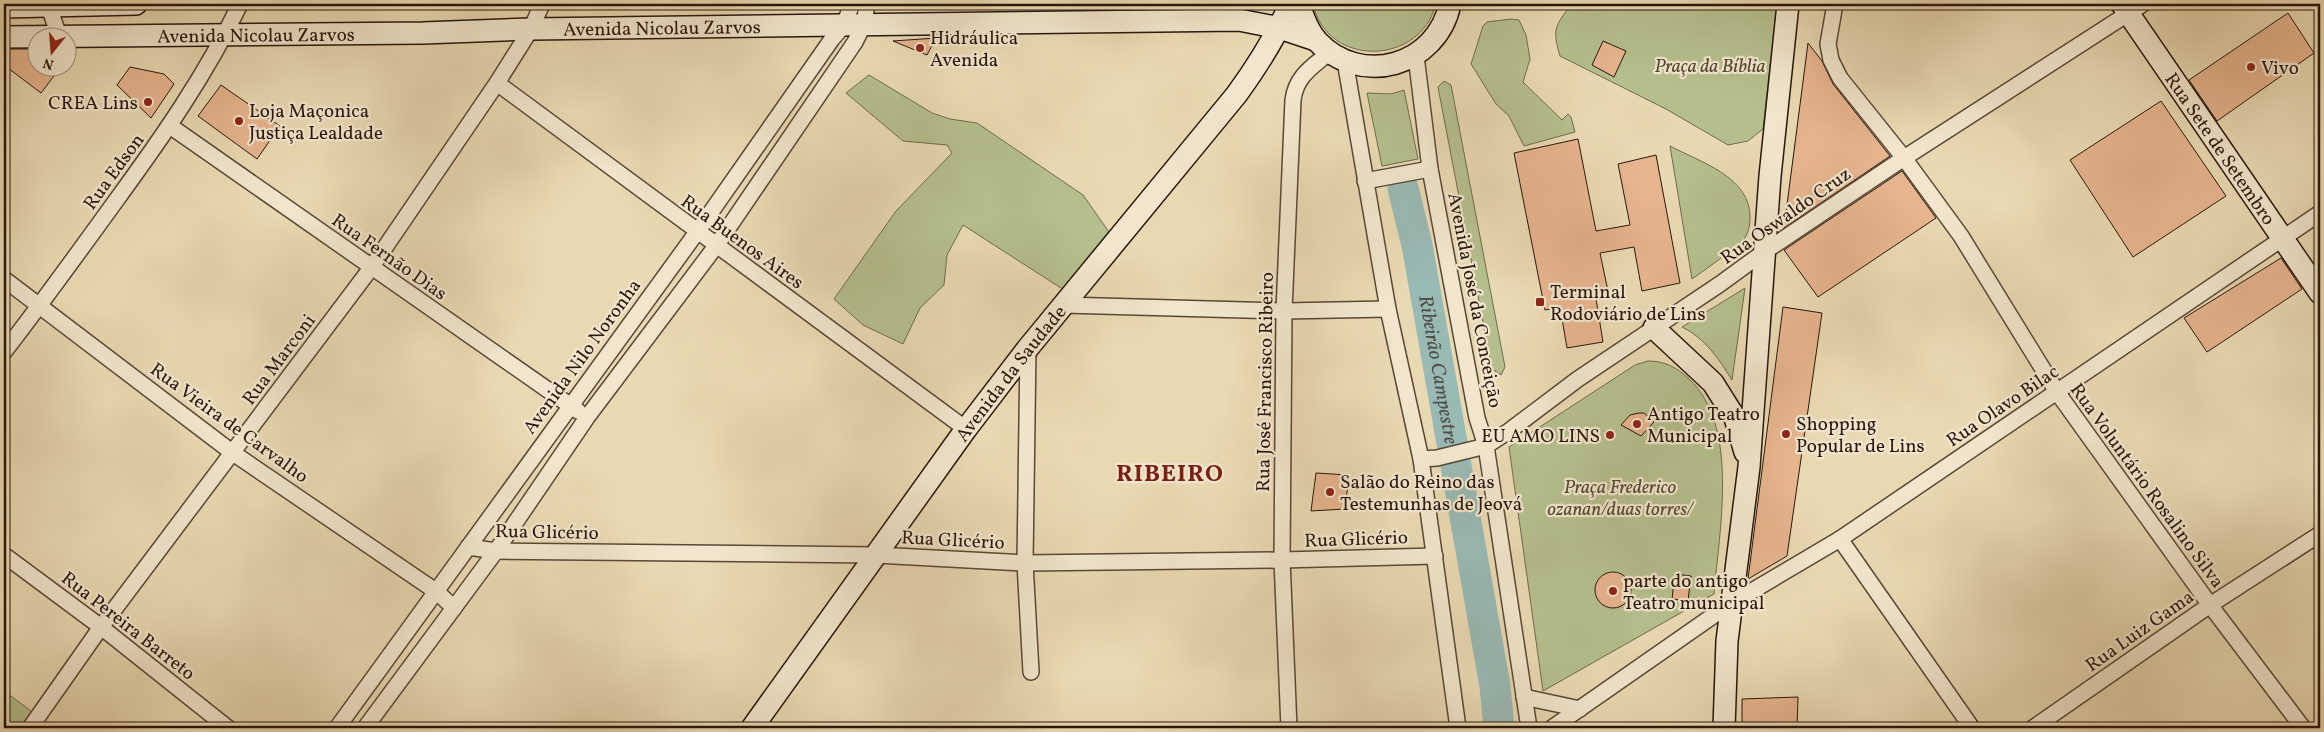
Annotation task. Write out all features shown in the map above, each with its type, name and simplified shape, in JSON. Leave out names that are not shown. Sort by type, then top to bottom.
[{"type":"main road","points":[[4,7],[136,4]]},
{"type":"main road","name":"Avenida da Saudade","points":[[752,728],[966,429],[1028,348],[1237,94],[1261,61],[1280,28],[1290,4]]},
{"type":"main road","points":[[1299,4],[1305,23],[1330,51]]},
{"type":"main road","points":[[1416,56],[1438,34],[1447,16],[1450,4]]},
{"type":"main road","points":[[1724,728],[1723,713],[1730,604],[1748,467],[1761,313],[1764,252],[1788,4]]},
{"type":"main road","name":"Rua Sete de Setembro","points":[[2132,7],[2320,293]]},
{"type":"main road","name":"Avenida Nicolau Zarvos","points":[[78,36],[423,33],[858,18],[1240,20],[1280,28],[1363,66],[1381,67],[1399,64],[1416,56]]},
{"type":"main road","name":"Avenida Nicolau Zarvos","points":[[4,37],[28,37]]},
{"type":"main road","points":[[1654,328],[1713,384],[1735,418],[1748,467]]},
{"type":"street","name":"Rua Edson","points":[[4,352],[170,126],[226,34],[240,4]]},
{"type":"street","name":"Rua Marconi","points":[[30,728],[101,627],[371,268],[497,83],[531,29],[542,4]]},
{"type":"street","name":"Avenida Nilo Noronha","points":[[365,728],[496,551],[588,416],[716,246],[856,42],[858,18],[852,4]]},
{"type":"street","name":"Rua Voluntário Rosalino Silva","points":[[1835,4],[1828,44],[1831,60],[1840,78],[1904,158],[1961,236],[2057,392],[2210,605],[2303,728]]},
{"type":"street","points":[[48,6],[56,28]]},
{"type":"street","name":"Rua Oswaldo Cruz","points":[[1421,459],[1437,458],[1478,448],[1509,431],[1578,379],[1764,252],[2132,7]]},
{"type":"street","name":"Avenida Nilo Noronha","points":[[337,728],[697,232],[832,38],[858,18]]},
{"type":"street","points":[[1330,51],[1365,182],[1388,309],[1421,459],[1458,728]]},
{"type":"street","name":"Rua José Francisco Ribeiro","points":[[1289,728],[1282,560],[1284,312],[1295,85],[1302,76],[1330,51]]},
{"type":"street","name":"Avenida José da Conceição","points":[[1416,56],[1430,168],[1478,418],[1478,448],[1529,728]]},
{"type":"street","name":"Rua Buenos Aires","points":[[497,83],[966,429]]},
{"type":"street","name":"Rua Fernão Dias","points":[[170,126],[569,406],[588,416]]},
{"type":"street","points":[[1365,182],[1430,168]]},
{"type":"street","name":"Rua Olavo Bilac","points":[[1552,728],[1730,604],[1840,539],[2320,213]]},
{"type":"street","name":"Rua Vieira de Carvalho","points":[[4,279],[233,453],[437,592],[454,608]]},
{"type":"street","points":[[1064,305],[1284,312],[1388,309]]},
{"type":"street","points":[[1028,348],[1025,563],[1031,672]]},
{"type":"street","name":"Rua Luiz Gama","points":[[2033,728],[2210,605],[2320,534]]},
{"type":"street","points":[[1840,539],[1972,728]]},
{"type":"street","name":"Rua Glicério","points":[[468,547],[496,551],[876,555],[1025,563],[1435,556]]},
{"type":"street","name":"Rua Pereira Barreto","points":[[4,555],[101,627],[228,728]]},
{"type":"street","points":[[1524,697],[1580,709]]},
{"type":"green space","points":[[1313,4],[1436,4],[1427,24],[1412,39],[1394,48],[1374,51],[1354,48],[1336,40],[1322,25]]},
{"type":"green space","name":"Praça da Bíblia","points":[[1777,4],[1763,129],[1748,141],[1728,145],[1666,109],[1560,56],[1556,40],[1556,28],[1571,5]]},
{"type":"green space","points":[[1519,20],[1526,35],[1530,59],[1523,82],[1562,120],[1568,114],[1571,117],[1575,132],[1524,146],[1509,116],[1496,104],[1471,64],[1483,26],[1487,22]]},
{"type":"green space","points":[[869,75],[932,113],[950,119],[977,123],[1083,195],[1109,232],[1064,290],[963,225],[947,255],[944,285],[920,308],[903,344],[863,325],[834,299],[896,211],[952,153],[947,145],[903,141],[846,93]]},
{"type":"green space","points":[[1444,81],[1451,85],[1505,367],[1501,375],[1492,369],[1438,87]]},
{"type":"green space","points":[[1404,90],[1418,159],[1382,166],[1367,93],[1391,94]]},
{"type":"green space","points":[[1670,146],[1709,165],[1733,181],[1742,192],[1748,204],[1749,225],[1741,244],[1692,279]]},
{"type":"green space","points":[[1745,288],[1732,380],[1717,357],[1704,343],[1682,327]]},
{"type":"green space","name":"Praça Frederico ozanan/duas torres/","points":[[1648,361],[1660,362],[1670,366],[1680,371],[1689,379],[1705,399],[1715,424],[1721,451],[1722,511],[1714,594],[1543,691],[1509,447],[1635,365]]},
{"type":"green space","points":[[4,691],[35,714],[25,728],[4,728]]},
{"type":"building","name":"Vivo","points":[[2288,13],[2314,53],[2217,121],[2189,80]]},
{"type":"building","name":"Hidráulica Avenida","points":[[936,38],[927,55],[893,41]]},
{"type":"building","points":[[1603,41],[1626,51],[1614,77],[1592,65]]},
{"type":"building","points":[[1808,43],[1822,61],[1833,84],[1890,156],[1784,228]]},
{"type":"building","points":[[4,49],[28,49],[28,78],[52,78],[41,93],[4,65]]},
{"type":"building","name":"CREA Lins","points":[[130,67],[164,74],[174,84],[151,118],[117,85]]},
{"type":"building","name":"Loja Maçonica Justiça Lealdade","points":[[221,85],[280,126],[257,159],[198,116]]},
{"type":"building","points":[[2161,101],[2226,196],[2133,257],[2070,160]]},
{"type":"building","points":[[1578,139],[1596,231],[1630,225],[1618,164],[1656,155],[1680,283],[1642,291],[1634,247],[1600,253],[1609,296],[1596,299],[1603,342],[1567,348],[1560,307],[1545,310],[1514,153]]},
{"type":"building","points":[[1902,171],[1936,218],[1818,297],[1784,250]]},
{"type":"building","points":[[2281,258],[2302,289],[2207,352],[2184,318]]},
{"type":"building","name":"Shopping Popular de Lins","points":[[1783,307],[1822,313],[1787,556],[1748,579]]},
{"type":"building","name":"Antigo Teatro Municipal","points":[[1644,413],[1654,422],[1641,436],[1621,425],[1630,415]]},
{"type":"building","name":"Salão do Reino das Testemunhas de Jeová","points":[[1316,473],[1349,475],[1345,509],[1311,511]]},
{"type":"building","name":"parte do antigo Teatro municipal","points":[[1613,572],[1626,577],[1631,590],[1626,603],[1613,608],[1600,603],[1595,590],[1600,577]]},
{"type":"building","points":[[1675,574],[1691,576],[1688,601],[1672,599]]},
{"type":"building","points":[[1798,697],[1797,728],[1742,728],[1742,699]]},
{"type":"waterway","name":"Ribeirão Campestre","points":[[1403,188],[1417,245],[1495,686],[1499,728]]},
{"type":"place","name":"Hidráulica Avenida","points":[[920,48]]},
{"type":"place","name":"Vivo","points":[[2251,67]]},
{"type":"place","name":"CREA Lins","points":[[148,102]]},
{"type":"place","name":"Loja Maçonica Justiça Lealdade","points":[[239,121]]},
{"type":"place","name":"Terminal Rodoviário de Lins","points":[[1540,302]]},
{"type":"place","name":"Antigo Teatro Municipal","points":[[1637,424]]},
{"type":"place","name":"Shopping Popular de Lins","points":[[1786,434]]},
{"type":"place","name":"EU AMO LINS","points":[[1610,435]]},
{"type":"place","name":"Salão do Reino das Testemunhas de Jeová","points":[[1330,492]]},
{"type":"place","name":"parte do antigo Teatro municipal","points":[[1613,591]]},
{"type":"district","name":"RIBEIRO","points":[[1170,473]]}]
